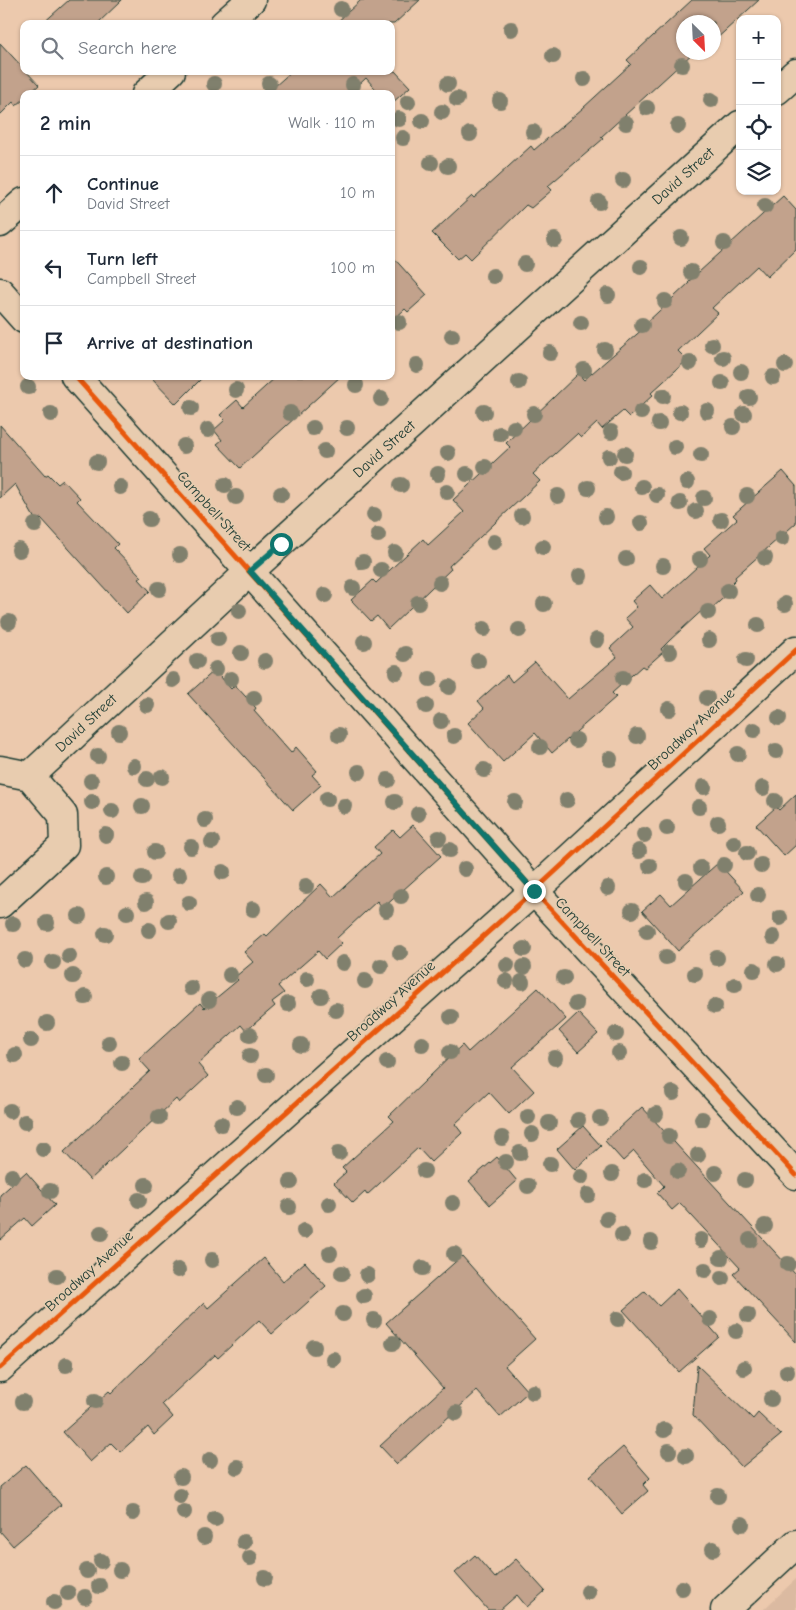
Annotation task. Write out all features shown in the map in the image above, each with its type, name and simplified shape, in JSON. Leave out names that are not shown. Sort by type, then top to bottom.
[{"type":"street","points":[[228,20],[251,0]]},
{"type":"street","points":[[781,86],[796,73]]},
{"type":"street","points":[[150,90],[167,75]]},
{"type":"street","name":"David Street","points":[[30,776],[250,571],[736,129]]},
{"type":"street","points":[[0,223],[20,206]]},
{"type":"street","points":[[0,292],[20,314]]},
{"type":"street","name":"Campbell Street","points":[[79,380],[534,891],[796,1174]]},
{"type":"street","name":"Broadway Avenue","points":[[0,1368],[534,891],[796,650]]},
{"type":"street","points":[[0,770],[30,776],[63,815],[64,845],[0,904]]},
{"type":"street","points":[[725,1610],[796,1544]]},
{"type":"shaded area","points":[[796,1579],[796,1610],[763,1610]]},
{"type":"building","points":[[69,0],[122,0],[101,20],[46,20]]},
{"type":"building","points":[[361,0],[420,0],[395,23],[395,20],[339,20]]},
{"type":"building","points":[[692,0],[759,0],[743,15],[736,15],[736,21],[721,35],[721,15],[676,15],[676,60],[685,60],[601,137],[603,139],[548,186],[552,190],[531,208],[526,205],[471,259],[465,253],[458,259],[432,233],[531,146],[534,150],[583,108],[631,64],[627,60]]},
{"type":"building","points":[[0,43],[20,65],[20,75],[30,75],[39,85],[33,90],[20,90],[20,102],[16,106],[13,102],[0,115]]},
{"type":"building","points":[[395,71],[410,87],[395,100],[395,90],[376,90],[366,78],[353,90],[271,90],[287,75],[395,75]]},
{"type":"building","points":[[783,196],[796,210],[796,249],[767,277],[757,266],[712,308],[718,313],[678,351],[687,360],[651,393],[653,395],[629,417],[623,411],[602,429],[597,423],[581,438],[577,434],[533,474],[540,481],[449,566],[451,569],[388,629],[377,616],[371,621],[351,600],[373,580],[376,583],[423,539],[428,545],[464,512],[453,500],[510,447],[506,443],[578,374],[584,380],[644,328],[643,326],[688,282]]},
{"type":"building","points":[[395,259],[427,295],[408,312],[405,309],[395,318]]},
{"type":"building","points":[[153,380],[200,380],[176,404]]},
{"type":"building","points":[[273,380],[337,380],[240,468],[217,444],[222,440],[214,430],[225,420],[220,415],[237,400],[243,407]]},
{"type":"building","points":[[0,425],[45,476],[48,474],[58,484],[63,480],[80,498],[77,501],[118,544],[114,548],[142,577],[139,579],[150,591],[127,613],[41,518],[36,521],[15,484],[0,498]]},
{"type":"building","points":[[783,471],[796,486],[796,523],[735,577],[736,579],[726,589],[729,593],[711,609],[707,606],[661,649],[663,652],[645,668],[642,666],[612,693],[616,697],[552,753],[535,733],[503,762],[468,723],[484,708],[478,701],[507,675],[512,682],[535,662],[568,699],[617,657],[610,648],[633,627],[625,618],[637,607],[632,601],[650,585],[662,599],[710,555],[704,548],[737,519],[733,515]]},
{"type":"building","points":[[215,670],[231,689],[235,685],[256,708],[254,711],[291,753],[296,747],[317,771],[312,775],[321,785],[293,810],[188,694]]},
{"type":"building","points":[[796,794],[796,845],[784,856],[756,825],[776,807],[779,810]]},
{"type":"building","points":[[413,825],[441,856],[383,908],[377,901],[337,938],[342,943],[325,959],[318,951],[278,986],[284,993],[272,1002],[275,1006],[246,1031],[241,1025],[198,1064],[208,1076],[179,1103],[176,1099],[90,1180],[64,1152],[150,1071],[139,1059],[200,1003],[204,1008],[238,980],[235,977],[253,962],[244,952],[265,934],[267,936],[321,884],[333,897],[380,854],[374,847],[393,830],[400,837]]},
{"type":"building","points":[[718,863],[744,891],[678,951],[642,911],[661,894],[671,905]]},
{"type":"building","points":[[538,988],[566,1019],[512,1067],[534,1091],[509,1114],[489,1092],[455,1124],[462,1133],[431,1162],[418,1148],[367,1195],[365,1192],[353,1203],[334,1183],[346,1172],[342,1168],[394,1121],[389,1116],[462,1045],[468,1052]]},
{"type":"building","points":[[578,1013],[598,1034],[578,1052],[559,1031]]},
{"type":"building","points":[[642,1107],[796,1275],[796,1342],[733,1274],[740,1268],[680,1203],[672,1210],[657,1193],[664,1186],[634,1151],[623,1161],[605,1141]]},
{"type":"building","points":[[583,1126],[601,1146],[575,1170],[557,1149]]},
{"type":"building","points":[[497,1157],[517,1181],[490,1205],[469,1181]]},
{"type":"building","points":[[26,1172],[55,1205],[32,1226],[25,1218],[0,1240],[0,1195]]},
{"type":"building","points":[[462,1256],[535,1339],[505,1366],[528,1392],[500,1417],[477,1391],[397,1464],[380,1446],[443,1388],[386,1323]]},
{"type":"building","points":[[264,1258],[283,1281],[305,1262],[326,1286],[272,1334],[259,1320],[218,1358],[215,1355],[162,1404],[173,1417],[154,1435],[148,1427],[120,1452],[111,1443],[90,1462],[63,1432],[109,1391],[111,1393],[204,1303],[208,1308]]},
{"type":"building","points":[[677,1289],[719,1337],[679,1372],[623,1310],[645,1291],[659,1306]]},
{"type":"building","points":[[697,1365],[753,1419],[758,1413],[781,1435],[742,1467],[693,1415]]},
{"type":"building","points":[[623,1447],[650,1478],[643,1485],[648,1491],[622,1514],[590,1476]]},
{"type":"building","points":[[26,1465],[61,1505],[13,1546],[0,1531],[0,1487]]},
{"type":"building","points":[[475,1555],[495,1578],[516,1559],[545,1591],[527,1607],[517,1595],[500,1610],[488,1610],[455,1573]]},
{"type":"cycle path","points":[[79,380],[534,891],[796,1175]]},
{"type":"cycle path","points":[[0,1368],[534,891],[796,650]]},
{"type":"route","points":[[281,544],[250,571],[534,891]]}]
